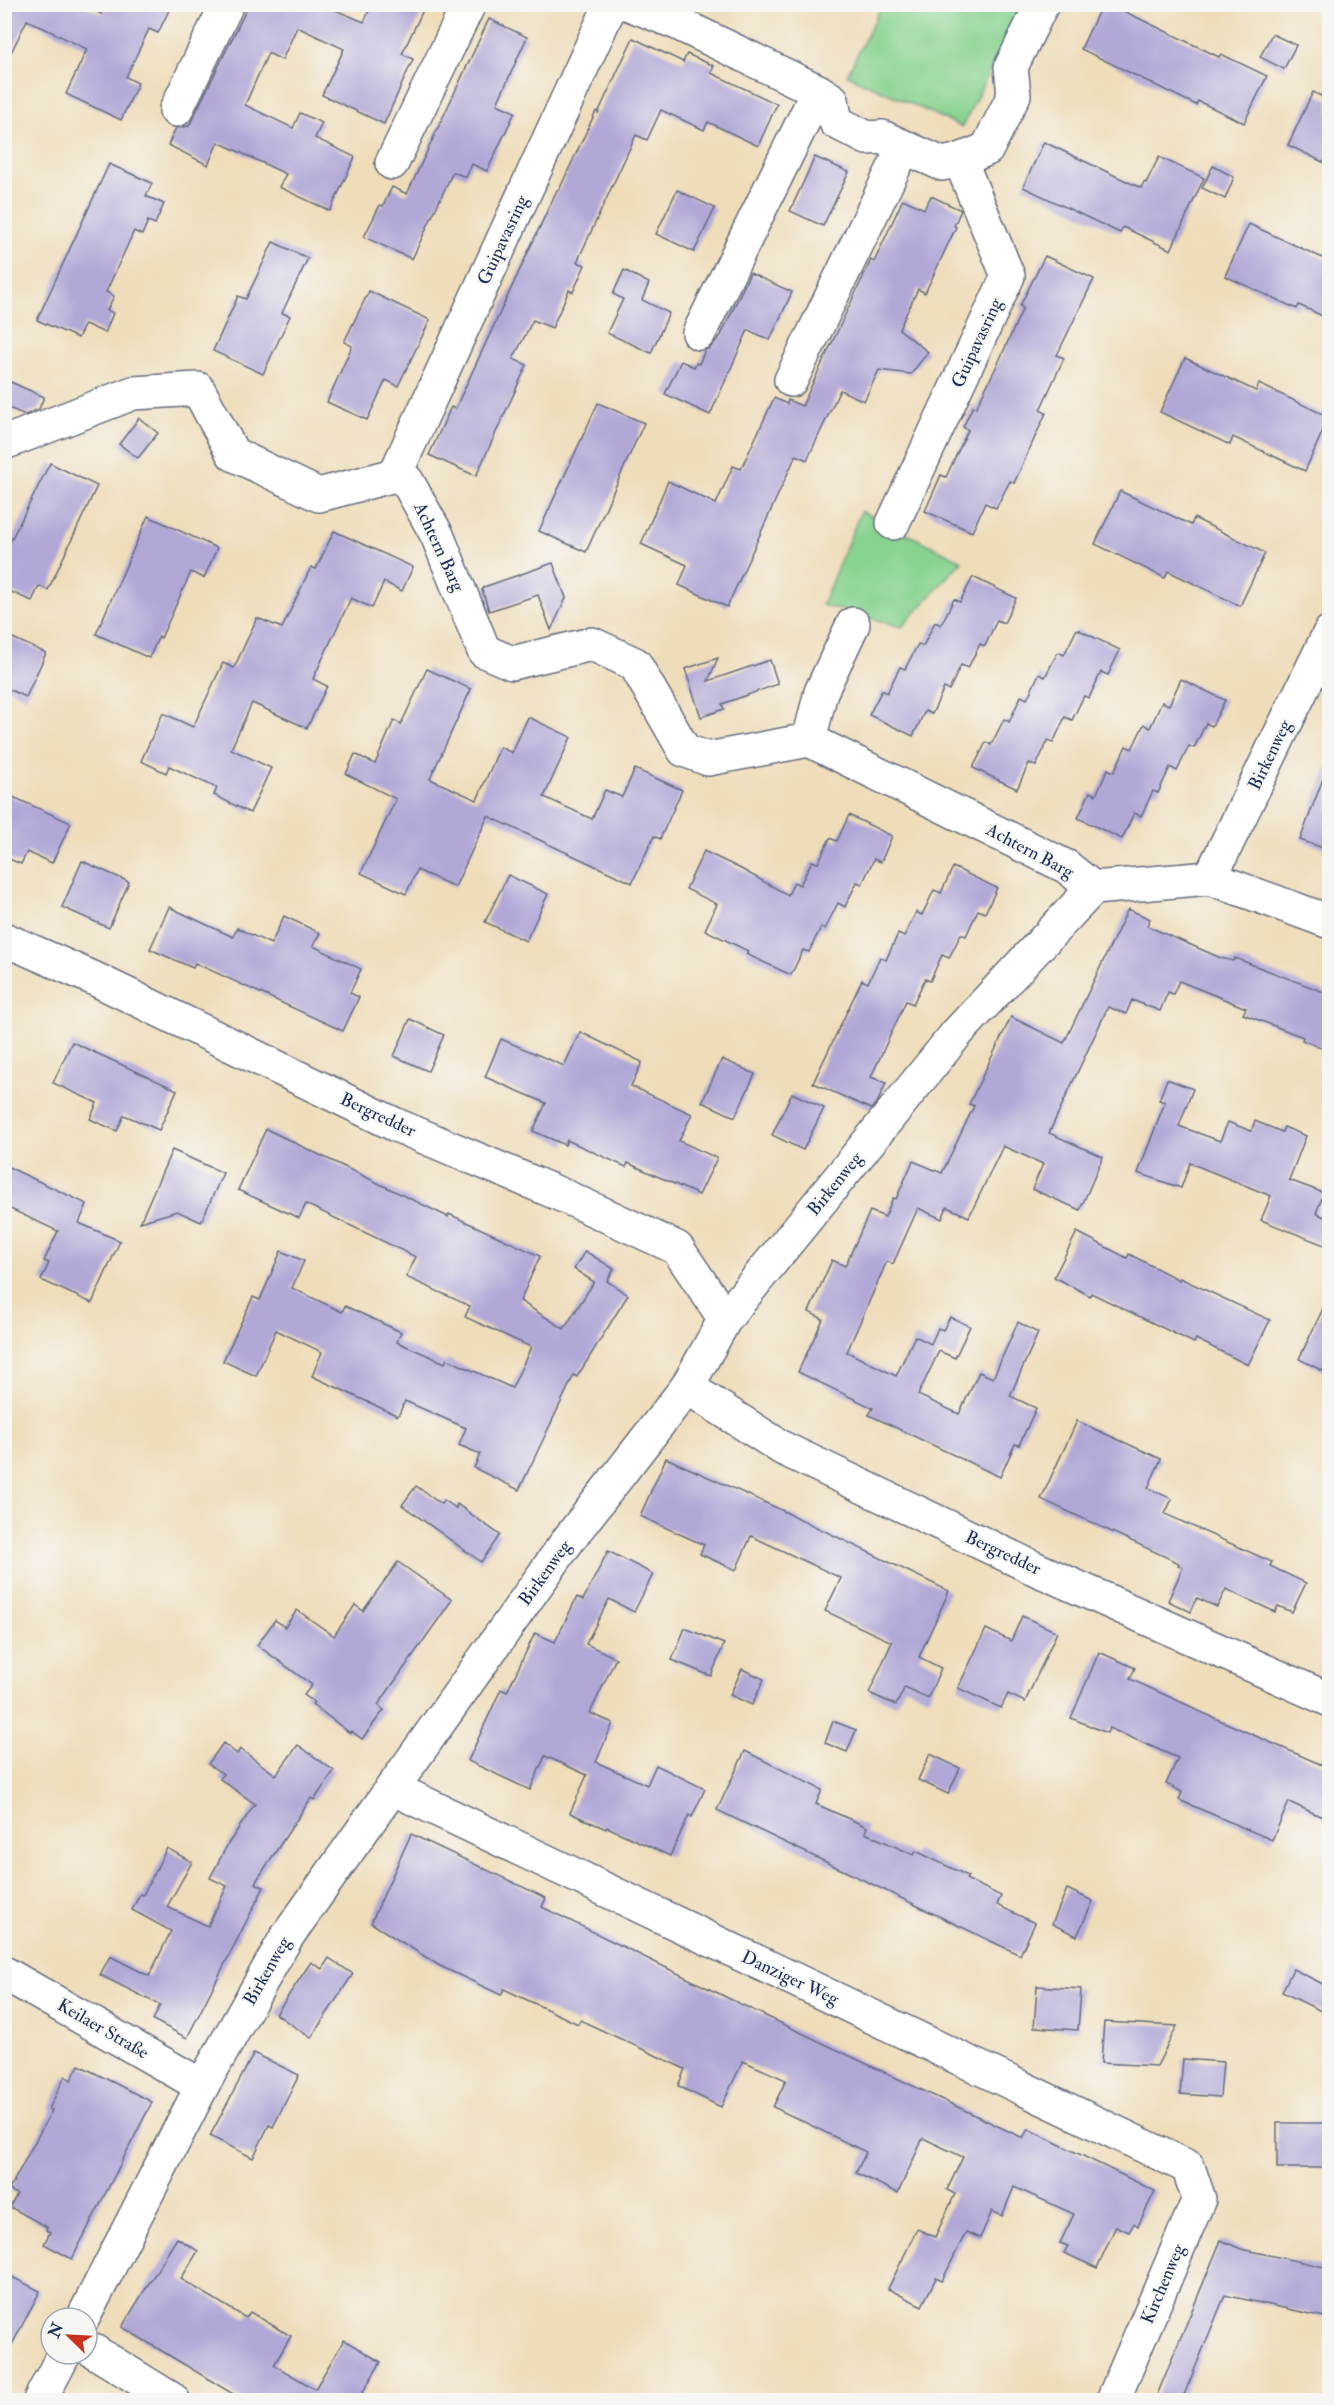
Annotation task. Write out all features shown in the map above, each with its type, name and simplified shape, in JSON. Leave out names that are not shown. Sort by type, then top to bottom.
[{"type":"street","points":[[176,110],[227,4]]},
{"type":"street","points":[[392,163],[470,4]]},
{"type":"street","name":"Guipavasring","points":[[395,475],[611,4]]},
{"type":"street","points":[[629,4],[677,23],[819,91],[832,100],[836,122],[867,138],[882,136],[942,164],[960,160],[987,149],[1014,95],[1011,67],[1042,4]]},
{"type":"street","points":[[699,333],[819,91]]},
{"type":"street","points":[[791,380],[904,147]]},
{"type":"street","name":"Guipavasring","points":[[893,523],[1008,276],[960,160]]},
{"type":"street","points":[[4,443],[133,393],[198,389],[234,454],[319,495],[395,475]]},
{"type":"street","name":"Achtern Barg","points":[[395,475],[407,481],[437,535],[484,651],[512,663],[592,644],[635,664],[684,750],[708,759],[809,740],[1067,867],[1093,888],[1210,878],[1329,922]]},
{"type":"street","points":[[809,740],[821,692],[853,624]]},
{"type":"street","name":"Birkenweg","points":[[1210,878],[1329,632]]},
{"type":"street","name":"Birkenweg","points":[[88,2306],[201,2086],[286,1938],[392,1788],[569,1539],[687,1387],[725,1319],[957,1033],[1093,888]]},
{"type":"street","name":"Bergredder","points":[[4,939],[95,979],[396,1125],[564,1196],[677,1248],[725,1319]]},
{"type":"street","name":"Bergredder","points":[[687,1387],[782,1448],[1034,1568],[1329,1700]]},
{"type":"street","name":"Danziger Weg","points":[[392,1788],[1188,2167]]},
{"type":"street","name":"Keilaer Straße","points":[[4,1973],[201,2086]]},
{"type":"street","name":"Kirchenweg","points":[[1113,2400],[1199,2199],[1188,2167]]},
{"type":"street","points":[[99,2355],[173,2400]]},
{"type":"street","points":[[40,2400],[58,2366]]},
{"type":"green space","points":[[882,5],[1023,5],[962,127],[847,75]]},
{"type":"green space","points":[[861,511],[962,561],[902,627],[822,605]]},
{"type":"building","points":[[4,4],[82,4],[101,14],[104,8],[98,4],[172,4],[158,33],[149,29],[126,77],[138,83],[121,120],[66,94],[87,49],[27,20],[4,67]]},
{"type":"building","points":[[245,4],[321,4],[364,22],[372,4],[426,4],[402,54],[413,59],[384,124],[322,95],[344,49],[297,27],[282,60],[268,53],[245,105],[293,128],[300,113],[322,123],[315,138],[355,157],[330,211],[279,187],[286,174],[218,142],[208,165],[168,145],[176,128],[189,126],[248,6]]},
{"type":"building","points":[[1102,4],[1109,4],[1219,57],[1221,54],[1267,76],[1244,123],[1198,101],[1196,105],[1081,49]]},
{"type":"building","points":[[489,19],[527,37],[497,104],[515,112],[487,171],[472,164],[466,177],[453,172],[412,259],[364,237],[392,187],[407,194]]},
{"type":"building","points":[[1272,34],[1296,45],[1284,69],[1260,57]]},
{"type":"building","points":[[633,38],[683,62],[687,54],[714,66],[711,73],[777,104],[758,146],[708,122],[704,130],[661,110],[647,140],[636,135],[577,262],[585,265],[573,292],[569,290],[552,328],[533,320],[513,359],[527,365],[476,476],[429,455],[451,407],[455,409],[557,190],[596,111],[598,113]]},
{"type":"building","points":[[1313,92],[1329,100],[1329,165],[1288,145]]},
{"type":"building","points":[[1044,142],[1141,188],[1144,182],[1146,183],[1159,157],[1204,178],[1171,250],[1123,227],[1120,233],[1023,187]]},
{"type":"building","points":[[815,157],[849,172],[823,226],[790,211]]},
{"type":"building","points":[[109,164],[152,183],[146,196],[164,204],[155,224],[148,221],[142,235],[134,231],[106,292],[114,296],[107,310],[113,313],[105,333],[85,324],[78,338],[37,320]]},
{"type":"building","points":[[1213,166],[1234,177],[1225,199],[1202,188]]},
{"type":"building","points":[[677,190],[715,208],[694,252],[656,234]]},
{"type":"building","points":[[931,196],[961,210],[954,226],[956,227],[925,293],[918,289],[899,329],[928,352],[911,374],[879,370],[864,401],[840,390],[807,460],[796,455],[727,607],[679,585],[687,565],[641,544],[668,481],[716,504],[733,466],[741,469],[774,398],[787,404],[788,400],[802,406],[871,260],[874,262],[903,199],[924,209]]},
{"type":"building","points":[[1249,224],[1329,261],[1329,319],[1299,305],[1297,309],[1225,276]]},
{"type":"building","points":[[273,242],[308,258],[282,313],[290,316],[263,374],[213,351],[238,296],[246,299]]},
{"type":"building","points":[[1045,256],[1094,279],[1057,355],[1064,358],[1040,410],[1046,413],[1014,483],[1010,481],[996,508],[985,503],[972,532],[925,511],[941,475],[946,477],[968,430],[963,427],[973,406],[976,408],[1000,359],[1023,308],[1020,306]]},
{"type":"building","points":[[624,270],[649,283],[642,300],[669,313],[651,353],[607,333],[623,299],[613,294]]},
{"type":"building","points":[[750,273],[792,292],[770,340],[748,330],[710,415],[665,394],[681,361],[694,367],[696,363],[699,364],[705,350],[710,348],[721,335]]},
{"type":"building","points":[[369,291],[430,320],[398,386],[386,380],[367,420],[327,402],[352,346],[344,342]]},
{"type":"building","points":[[1185,358],[1256,391],[1259,384],[1329,417],[1305,471],[1233,437],[1230,445],[1160,412]]},
{"type":"building","points":[[4,379],[44,397],[39,409],[25,415],[4,406]]},
{"type":"building","points":[[598,403],[644,423],[586,552],[539,531]]},
{"type":"building","points":[[139,418],[158,433],[138,458],[119,444]]},
{"type":"building","points":[[50,463],[97,486],[48,590],[39,586],[32,601],[4,589],[4,554]]},
{"type":"building","points":[[1120,491],[1191,525],[1194,518],[1265,553],[1240,606],[1168,571],[1165,578],[1095,544]]},
{"type":"building","points":[[148,516],[217,548],[204,578],[191,572],[161,638],[159,636],[149,658],[96,634]]},
{"type":"building","points":[[334,531],[413,567],[402,591],[384,582],[372,608],[351,598],[313,679],[327,686],[307,728],[252,703],[231,749],[271,768],[250,813],[214,795],[217,788],[169,766],[166,773],[141,761],[163,713],[193,727],[223,663],[234,668],[257,618],[282,628],[311,567],[316,569]]},
{"type":"building","points":[[553,563],[566,598],[551,630],[538,595],[489,611],[482,590],[484,587]]},
{"type":"building","points":[[973,577],[1016,598],[1004,623],[997,620],[985,646],[980,644],[968,668],[961,665],[949,690],[944,688],[932,714],[925,711],[913,736],[869,715],[882,690],[887,693],[900,667],[905,669],[918,644],[923,646],[935,622],[941,625],[954,599],[960,602]]},
{"type":"building","points":[[1077,629],[1120,650],[1108,675],[1101,672],[1089,698],[1084,696],[1072,720],[1065,717],[1053,743],[1048,740],[1036,766],[1029,763],[1017,789],[973,768],[986,742],[991,745],[1004,719],[1009,722],[1021,696],[1027,699],[1039,674],[1045,677],[1058,652],[1064,655]]},
{"type":"building","points":[[4,634],[46,653],[26,697],[4,687]]},
{"type":"building","points":[[718,658],[708,681],[770,660],[778,684],[722,704],[724,709],[701,717],[685,669]]},
{"type":"building","points":[[427,669],[471,689],[430,779],[477,800],[500,747],[512,753],[528,717],[571,737],[544,797],[592,819],[605,790],[622,797],[635,769],[682,790],[660,839],[654,836],[632,883],[488,816],[455,887],[417,870],[406,894],[361,873],[396,799],[346,774],[355,754],[375,764],[394,720],[401,724]]},
{"type":"building","points":[[1181,679],[1225,700],[1212,726],[1206,723],[1194,748],[1189,746],[1177,771],[1170,767],[1158,793],[1153,791],[1141,816],[1134,813],[1122,839],[1078,818],[1090,792],[1096,795],[1108,769],[1114,772],[1126,746],[1132,749],[1144,724],[1150,728],[1162,702],[1169,705]]},
{"type":"building","points":[[1327,768],[1329,768],[1329,850],[1300,840]]},
{"type":"building","points":[[4,793],[71,823],[52,863],[27,852],[21,864],[4,857]]},
{"type":"building","points":[[849,815],[892,836],[881,862],[874,859],[862,884],[857,882],[845,907],[838,903],[825,929],[821,927],[809,952],[803,950],[791,975],[746,954],[748,951],[705,930],[717,904],[686,889],[704,851],[788,895],[794,882],[800,885],[812,861],[818,863],[830,838],[837,841]]},
{"type":"building","points":[[82,861],[129,882],[109,928],[62,907]]},
{"type":"building","points":[[953,867],[997,888],[985,913],[978,910],[966,936],[961,934],[949,958],[942,955],[930,981],[925,979],[913,1004],[906,1001],[871,1077],[886,1083],[878,1101],[871,1109],[813,1083],[862,980],[868,983],[880,957],[886,960],[898,934],[904,937],[916,912],[922,915],[934,890],[941,893]]},
{"type":"building","points":[[508,875],[548,894],[526,941],[485,922]]},
{"type":"building","points":[[169,907],[233,937],[237,928],[271,944],[284,916],[320,933],[313,946],[361,969],[350,993],[359,997],[343,1031],[195,963],[193,968],[150,949]]},
{"type":"building","points":[[1128,909],[1150,919],[1147,926],[1221,958],[1233,961],[1235,958],[1329,994],[1329,1051],[1302,1040],[1303,1037],[1243,1014],[1246,1008],[1179,981],[1173,994],[1168,992],[1160,1011],[1132,1000],[1126,1014],[1108,1007],[1049,1133],[1103,1157],[1080,1210],[1032,1189],[1043,1164],[1003,1146],[969,1217],[947,1207],[942,1219],[918,1208],[893,1264],[887,1261],[847,1352],[896,1376],[915,1336],[931,1344],[938,1328],[943,1330],[950,1317],[970,1326],[955,1358],[939,1351],[918,1395],[959,1414],[979,1372],[993,1378],[1018,1322],[1038,1333],[1010,1396],[1036,1408],[1019,1445],[1015,1444],[1000,1477],[869,1415],[873,1408],[798,1372],[823,1319],[809,1312],[832,1260],[845,1266],[870,1211],[885,1217],[913,1161],[942,1173],[974,1106],[969,1104],[1011,1017],[1064,1043]]},
{"type":"building","points":[[410,1019],[444,1035],[428,1071],[394,1056]]},
{"type":"building","points":[[580,1032],[642,1062],[631,1086],[692,1114],[679,1141],[717,1158],[699,1195],[628,1163],[626,1167],[567,1140],[565,1145],[533,1131],[546,1103],[485,1077],[501,1039],[564,1066]]},
{"type":"building","points":[[72,1042],[177,1090],[159,1130],[124,1115],[117,1131],[90,1119],[97,1103],[53,1083]]},
{"type":"building","points":[[722,1059],[755,1074],[735,1117],[702,1102]]},
{"type":"building","points":[[1167,1079],[1193,1089],[1179,1126],[1220,1141],[1228,1122],[1251,1131],[1255,1121],[1282,1132],[1284,1127],[1306,1136],[1289,1180],[1324,1193],[1316,1213],[1329,1219],[1329,1247],[1261,1220],[1271,1196],[1190,1163],[1181,1188],[1138,1173],[1165,1102],[1159,1100]]},
{"type":"building","points":[[792,1093],[824,1108],[803,1150],[772,1135]]},
{"type":"building","points":[[266,1129],[448,1217],[449,1214],[540,1256],[520,1301],[564,1329],[594,1282],[574,1269],[585,1251],[614,1269],[607,1281],[628,1295],[577,1377],[574,1375],[519,1490],[474,1468],[480,1454],[459,1445],[466,1428],[405,1401],[398,1416],[312,1376],[322,1352],[276,1330],[256,1376],[223,1361],[253,1297],[260,1300],[281,1251],[304,1261],[292,1288],[342,1312],[345,1306],[401,1332],[397,1342],[445,1363],[447,1359],[512,1388],[531,1347],[465,1317],[470,1306],[406,1277],[416,1257],[306,1204],[299,1218],[238,1190]]},
{"type":"building","points":[[172,1150],[223,1173],[201,1222],[177,1211],[140,1222]]},
{"type":"building","points":[[4,1165],[87,1204],[79,1223],[120,1241],[92,1303],[41,1280],[49,1263],[44,1261],[58,1231],[4,1206]]},
{"type":"building","points":[[1077,1232],[1127,1258],[1129,1254],[1179,1280],[1180,1278],[1270,1320],[1248,1365],[1196,1339],[1194,1343],[1091,1293],[1090,1296],[1054,1277]]},
{"type":"building","points":[[1329,1296],[1329,1374],[1299,1359]]},
{"type":"building","points":[[1077,1421],[1161,1459],[1148,1488],[1172,1499],[1165,1514],[1272,1562],[1270,1566],[1306,1583],[1292,1612],[1278,1606],[1275,1612],[1226,1589],[1217,1607],[1197,1598],[1191,1612],[1168,1601],[1183,1567],[1178,1565],[1179,1563],[1041,1499]]},
{"type":"building","points":[[666,1458],[777,1508],[949,1591],[919,1657],[941,1668],[928,1698],[905,1687],[896,1705],[869,1693],[892,1642],[825,1611],[841,1578],[751,1536],[736,1570],[700,1554],[704,1545],[640,1516]]},
{"type":"building","points":[[416,1486],[441,1504],[444,1500],[456,1508],[457,1504],[500,1535],[481,1562],[402,1505]]},
{"type":"building","points":[[608,1551],[653,1574],[634,1612],[609,1599],[586,1644],[616,1658],[590,1713],[613,1723],[596,1762],[647,1785],[656,1765],[705,1789],[692,1817],[689,1815],[670,1856],[570,1813],[587,1775],[545,1756],[530,1790],[468,1761],[501,1689],[507,1692],[535,1633],[555,1642],[577,1597],[583,1600]]},
{"type":"building","points":[[398,1562],[452,1600],[378,1705],[384,1710],[362,1739],[351,1731],[350,1733],[312,1704],[314,1702],[304,1695],[312,1685],[257,1645],[275,1620],[285,1627],[297,1610],[334,1636],[355,1605],[363,1611]]},
{"type":"building","points":[[1022,1616],[1057,1632],[1025,1702],[1008,1694],[1001,1708],[958,1688],[986,1629],[1011,1641]]},
{"type":"building","points":[[685,1628],[724,1644],[711,1676],[672,1660]]},
{"type":"building","points":[[1099,1652],[1135,1668],[1130,1679],[1329,1768],[1329,1820],[1289,1802],[1272,1840],[1179,1800],[1182,1792],[1166,1784],[1178,1758],[1109,1728],[1107,1733],[1071,1718]]},
{"type":"building","points":[[742,1669],[764,1679],[752,1705],[730,1695]]},
{"type":"building","points":[[833,1721],[856,1730],[847,1752],[825,1743]]},
{"type":"building","points":[[223,1743],[237,1754],[240,1749],[276,1775],[298,1745],[334,1771],[314,1800],[311,1798],[255,1883],[264,1887],[187,2038],[153,2020],[160,2005],[100,1975],[110,1956],[149,1976],[171,1931],[132,1910],[140,1894],[143,1895],[167,1848],[192,1862],[167,1907],[208,1926],[227,1886],[210,1878],[228,1844],[255,1804],[220,1779],[223,1774],[208,1764]]},
{"type":"building","points":[[745,1751],[822,1790],[816,1804],[867,1827],[865,1833],[914,1855],[916,1851],[968,1876],[966,1879],[1001,1896],[997,1905],[1035,1923],[1020,1955],[717,1810]]},
{"type":"building","points":[[930,1754],[960,1768],[948,1794],[918,1780]]},
{"type":"building","points":[[411,1834],[546,1898],[542,1907],[732,2000],[1023,2138],[1028,2129],[1155,2191],[1138,2226],[1134,2223],[1129,2232],[1116,2226],[1097,2268],[1064,2253],[1068,2246],[1060,2243],[1074,2214],[1014,2187],[1002,2216],[992,2211],[980,2238],[966,2232],[942,2281],[936,2278],[922,2306],[888,2289],[917,2229],[935,2237],[955,2194],[947,2190],[963,2157],[923,2138],[898,2193],[856,2173],[866,2152],[773,2107],[786,2080],[743,2061],[721,2107],[678,2086],[685,2069],[580,2020],[578,2024],[504,1989],[501,1995],[440,1966],[371,1923]]},
{"type":"building","points":[[1067,1889],[1093,1901],[1077,1936],[1052,1924]]},
{"type":"building","points":[[329,1958],[353,1974],[311,2038],[276,2014],[311,1962],[322,1969]]},
{"type":"building","points":[[1293,1969],[1329,1987],[1329,2015],[1282,1992]]},
{"type":"building","points":[[1037,1986],[1081,1989],[1078,2030],[1034,2027]]},
{"type":"building","points":[[1104,2022],[1177,2026],[1157,2066],[1101,2063]]},
{"type":"building","points":[[254,2053],[299,2075],[273,2127],[269,2125],[253,2158],[210,2136]]},
{"type":"building","points":[[1183,2059],[1223,2062],[1220,2097],[1180,2094]]},
{"type":"building","points":[[79,2065],[152,2102],[72,2259],[44,2244],[50,2232],[46,2230],[47,2227],[10,2207],[17,2194],[9,2190],[52,2110],[49,2109],[65,2076],[71,2080]]},
{"type":"building","points":[[1277,2123],[1329,2123],[1329,2168],[1277,2168]]},
{"type":"building","points":[[177,2238],[198,2251],[181,2279],[246,2318],[250,2312],[291,2336],[274,2365],[315,2389],[344,2340],[381,2362],[358,2400],[243,2400],[122,2327]]},
{"type":"building","points":[[1221,2240],[1241,2249],[1329,2268],[1329,2318],[1225,2295],[1182,2400],[1155,2400]]},
{"type":"building","points":[[4,2273],[40,2291],[4,2360]]}]
